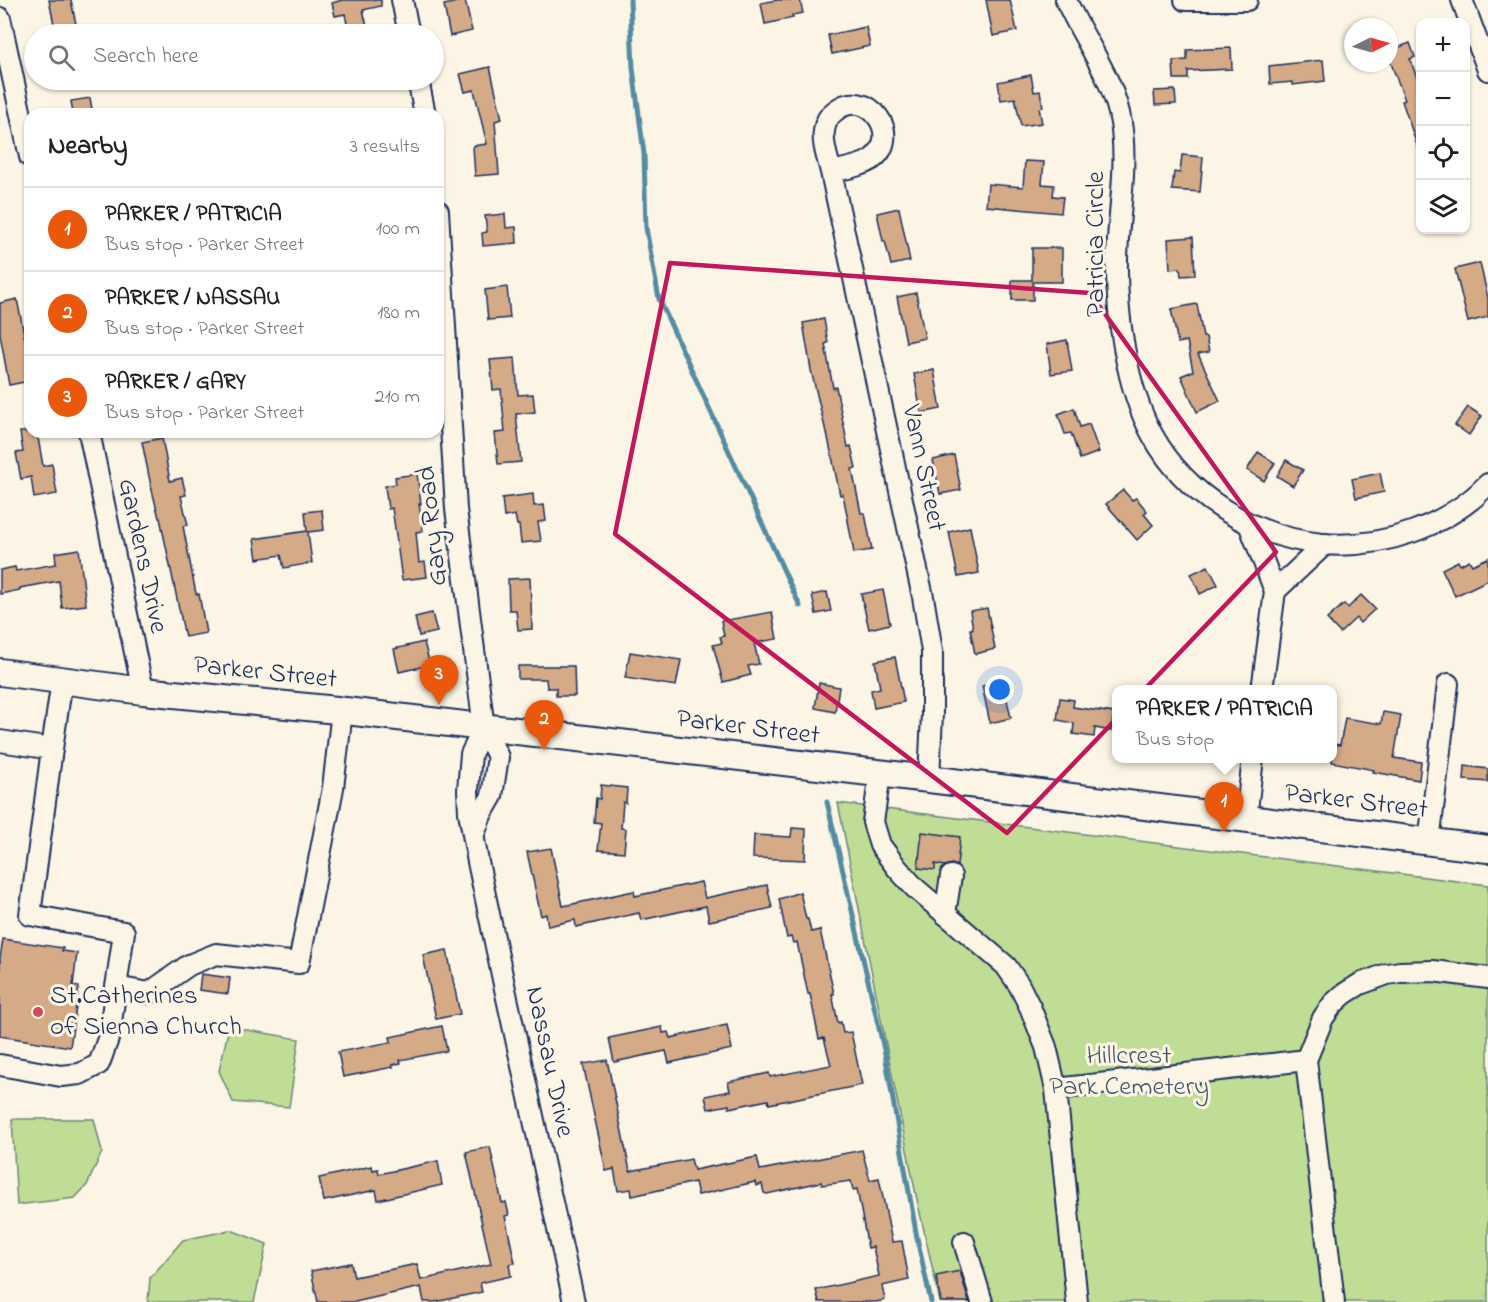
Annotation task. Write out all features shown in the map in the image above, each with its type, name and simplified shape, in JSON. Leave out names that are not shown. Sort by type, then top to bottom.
[{"type":"main road","name":"Parker Street","points":[[0,672],[143,691],[342,711],[929,779],[1488,849]]},
{"type":"street","points":[[402,0],[407,24]]},
{"type":"street","name":"Patricia Circle","points":[[1066,0],[1107,77],[1121,122],[1124,145],[1117,262],[1120,315],[1134,390],[1152,435],[1181,474],[1215,505],[1249,524],[1284,537],[1325,544],[1347,544],[1398,537],[1453,512],[1481,492],[1488,484]]},
{"type":"street","points":[[1185,0],[1248,0]]},
{"type":"street","points":[[1462,0],[1488,70]]},
{"type":"street","points":[[0,18],[24,129]]},
{"type":"street","points":[[420,90],[424,108]]},
{"type":"street","name":"Vann Street","points":[[831,172],[921,585],[932,651],[929,779]]},
{"type":"street","name":"Gary Road","points":[[444,310],[456,509],[484,728]]},
{"type":"street","name":"Gardens Drive","points":[[90,438],[143,691]]},
{"type":"street","points":[[1249,524],[1275,591],[1263,685]]},
{"type":"street","points":[[1275,591],[1325,544]]},
{"type":"street","points":[[0,1065],[61,1076],[80,1074],[99,1064],[109,1036],[123,932],[30,915],[62,680]]},
{"type":"street","points":[[1429,842],[1448,684]]},
{"type":"street","points":[[116,987],[149,993],[189,965],[216,954],[299,963],[333,788],[342,711]]},
{"type":"street","points":[[474,834],[481,815],[492,796],[498,757],[484,728]]},
{"type":"street","name":"Nassau Drive","points":[[484,728],[471,754],[469,812],[480,874],[574,1302]]},
{"type":"street","points":[[0,741],[52,749]]},
{"type":"street","points":[[1246,819],[1253,763]]},
{"type":"street","points":[[880,774],[873,822],[880,845],[915,888],[1005,966],[1019,985],[1046,1047],[1056,1089],[1077,1302]]},
{"type":"street","points":[[945,914],[951,876]]},
{"type":"street","points":[[1334,1302],[1306,1060],[1323,1018],[1344,994],[1360,984],[1387,974],[1433,971],[1488,978]]},
{"type":"street","points":[[1056,1089],[1306,1060]]},
{"type":"street","points":[[964,1242],[982,1302]]},
{"type":"highlighted area","points":[[670,263],[1090,293],[1276,552],[1007,833],[615,534]]},
{"type":"green space","name":"Hillcrest Park Cemetery","points":[[838,803],[1488,885],[1488,1302],[940,1302],[916,1195]]},
{"type":"green space","points":[[229,1027],[299,1039],[289,1107],[233,1102],[219,1071]]},
{"type":"green space","points":[[12,1119],[94,1119],[102,1152],[87,1185],[75,1198],[17,1205]]},
{"type":"green space","points":[[231,1230],[267,1244],[254,1302],[148,1302],[150,1278],[183,1240]]},
{"type":"building","points":[[49,0],[71,0],[76,24],[54,24]]},
{"type":"building","points":[[342,0],[381,0],[381,6],[363,10],[366,24],[347,24],[345,14],[335,16],[332,3]]},
{"type":"building","points":[[465,0],[472,31],[450,36],[444,5]]},
{"type":"building","points":[[800,0],[803,13],[792,15],[793,18],[765,24],[761,3]]},
{"type":"building","points":[[986,0],[1010,0],[1017,31],[993,36]]},
{"type":"building","points":[[866,27],[870,46],[832,54],[828,35]]},
{"type":"building","points":[[1410,43],[1415,57],[1410,59],[1416,75],[1416,142],[1402,101],[1405,100],[1394,72],[1398,72],[1398,48]]},
{"type":"building","points":[[1231,48],[1232,69],[1188,71],[1188,79],[1174,79],[1173,61],[1187,60],[1187,50]]},
{"type":"building","points":[[1323,60],[1325,81],[1293,85],[1293,82],[1270,84],[1269,66]]},
{"type":"building","points":[[490,67],[502,119],[495,121],[499,174],[475,176],[473,146],[487,144],[474,90],[465,92],[460,74]]},
{"type":"building","points":[[1031,75],[1034,92],[1040,91],[1043,107],[1039,108],[1042,123],[1021,126],[1015,98],[1001,100],[998,82]]},
{"type":"building","points":[[1175,90],[1176,104],[1155,105],[1154,91]]},
{"type":"building","points":[[90,98],[92,108],[72,108],[71,101]]},
{"type":"building","points":[[1182,155],[1203,157],[1200,192],[1172,190],[1174,172],[1180,173]]},
{"type":"building","points":[[1025,161],[1044,162],[1042,184],[1054,185],[1053,196],[1063,197],[1061,213],[986,206],[988,184],[1023,187]]},
{"type":"building","points":[[899,208],[910,261],[891,265],[877,213]]},
{"type":"building","points":[[505,214],[506,228],[516,227],[517,243],[483,246],[482,233],[487,232],[485,216]]},
{"type":"building","points":[[1193,237],[1195,275],[1181,276],[1180,268],[1170,269],[1168,239]]},
{"type":"building","points":[[1032,248],[1062,248],[1062,282],[1033,282],[1033,300],[1012,300],[1012,280],[1032,280]]},
{"type":"building","points":[[1480,263],[1488,298],[1488,317],[1468,322],[1455,269]]},
{"type":"building","points":[[507,287],[510,318],[488,320],[485,290]]},
{"type":"building","points":[[916,293],[925,338],[906,342],[897,297]]},
{"type":"building","points":[[17,299],[24,334],[24,382],[9,385],[0,334],[0,303]]},
{"type":"building","points":[[1197,304],[1203,337],[1206,337],[1209,352],[1198,354],[1220,401],[1197,412],[1181,376],[1193,371],[1187,341],[1178,343],[1171,309]]},
{"type":"building","points":[[824,319],[828,343],[825,344],[833,388],[836,387],[848,447],[851,446],[856,468],[852,469],[861,513],[865,513],[872,550],[854,553],[843,494],[840,495],[811,370],[803,323]]},
{"type":"building","points":[[1067,340],[1072,371],[1051,374],[1047,344]]},
{"type":"building","points":[[515,358],[518,395],[533,394],[535,412],[516,414],[521,462],[498,464],[495,433],[505,432],[501,389],[493,390],[490,360]]},
{"type":"building","points":[[934,370],[941,409],[921,413],[914,374]]},
{"type":"building","points":[[1468,407],[1482,416],[1469,435],[1455,425]]},
{"type":"building","points":[[1074,408],[1080,427],[1089,424],[1099,452],[1080,459],[1071,433],[1065,434],[1058,414]]},
{"type":"building","points":[[20,432],[24,432],[24,438],[38,438],[43,466],[52,464],[57,494],[34,498],[31,477],[21,479],[16,453],[23,452]]},
{"type":"building","points":[[162,438],[170,481],[182,478],[186,495],[181,496],[188,525],[183,526],[206,633],[185,637],[142,442]]},
{"type":"building","points":[[1258,452],[1275,463],[1264,481],[1247,470]]},
{"type":"building","points":[[954,455],[961,490],[940,494],[933,460]]},
{"type":"building","points":[[1286,460],[1303,470],[1293,486],[1277,476]]},
{"type":"building","points":[[1380,473],[1384,492],[1356,498],[1352,479]]},
{"type":"building","points":[[417,474],[423,531],[416,532],[419,563],[425,562],[427,577],[402,580],[392,508],[388,509],[385,486],[396,484],[395,477]]},
{"type":"building","points":[[1123,490],[1132,500],[1136,498],[1147,511],[1144,514],[1153,525],[1137,540],[1106,504]]},
{"type":"building","points":[[533,494],[534,506],[544,505],[546,521],[538,522],[541,541],[521,543],[519,525],[517,525],[515,515],[504,517],[502,498]]},
{"type":"building","points":[[322,510],[324,530],[308,532],[312,563],[284,568],[281,555],[257,559],[254,539],[307,531],[305,512]]},
{"type":"building","points":[[970,527],[979,573],[958,577],[949,532]]},
{"type":"building","points":[[79,549],[86,605],[62,608],[59,581],[0,594],[0,570],[15,567],[16,571],[56,564],[55,553]]},
{"type":"building","points":[[1488,558],[1488,580],[1455,596],[1442,569],[1458,561],[1460,565],[1469,560],[1472,565]]},
{"type":"building","points":[[1208,566],[1218,585],[1200,594],[1191,574]]},
{"type":"building","points":[[530,578],[532,629],[518,630],[516,610],[509,610],[508,579]]},
{"type":"building","points":[[883,590],[890,624],[869,629],[861,594]]},
{"type":"building","points":[[827,592],[831,611],[816,614],[812,595]]},
{"type":"building","points":[[1361,595],[1375,609],[1360,623],[1356,618],[1340,633],[1327,619],[1344,604],[1348,608]]},
{"type":"building","points":[[987,608],[995,649],[975,654],[970,629],[973,629],[970,611]]},
{"type":"building","points":[[772,612],[777,639],[754,643],[759,664],[748,666],[751,675],[723,682],[713,645],[722,643],[720,637],[724,636],[721,621]]},
{"type":"building","points":[[432,613],[437,632],[419,636],[415,617]]},
{"type":"building","points":[[424,642],[430,665],[399,672],[394,649]]},
{"type":"building","points":[[630,652],[681,660],[676,686],[625,678]]},
{"type":"building","points":[[895,657],[904,702],[874,708],[871,690],[880,688],[875,661]]},
{"type":"building","points":[[518,666],[574,666],[575,696],[556,696],[556,688],[547,688],[546,679],[518,679]]},
{"type":"building","points":[[1003,682],[1011,718],[990,723],[982,686]]},
{"type":"building","points":[[819,683],[839,687],[835,712],[815,708]]},
{"type":"building","points":[[1060,698],[1074,700],[1073,707],[1112,713],[1111,731],[1095,728],[1094,737],[1073,734],[1074,723],[1057,720]]},
{"type":"building","points":[[1383,712],[1401,715],[1394,758],[1421,762],[1419,780],[1337,763],[1337,745],[1340,745],[1345,718],[1381,724]]},
{"type":"building","points":[[1465,766],[1488,769],[1488,782],[1464,780]]},
{"type":"building","points":[[601,785],[627,788],[626,803],[623,802],[621,828],[626,829],[624,852],[598,850],[601,823],[594,822],[596,798],[600,799]]},
{"type":"building","points":[[792,828],[806,829],[805,860],[753,858],[754,835],[791,837]]},
{"type":"building","points":[[922,832],[960,837],[957,866],[935,864],[935,870],[918,868]]},
{"type":"building","points":[[551,848],[563,906],[634,891],[635,896],[701,882],[705,898],[767,885],[772,908],[709,921],[706,906],[641,920],[639,913],[576,927],[575,920],[548,926],[546,914],[541,916],[527,852]]},
{"type":"building","points":[[800,892],[811,932],[820,930],[838,1023],[841,1022],[843,1033],[851,1032],[862,1085],[769,1104],[768,1100],[729,1108],[729,1105],[708,1109],[705,1096],[730,1091],[728,1082],[769,1073],[770,1077],[831,1065],[824,1038],[819,1039],[797,942],[793,943],[791,937],[787,938],[779,899]]},
{"type":"building","name":"St.Catherines of Sienna Church","points":[[3,939],[63,948],[62,951],[77,953],[73,986],[79,987],[70,1047],[0,1036],[0,958]]},
{"type":"building","points":[[447,950],[460,1014],[436,1019],[423,955]]},
{"type":"building","points":[[201,974],[230,978],[228,994],[199,990]]},
{"type":"building","points":[[727,1025],[732,1049],[669,1063],[666,1051],[614,1062],[609,1038],[662,1027],[663,1033],[668,1032],[670,1038]]},
{"type":"building","points":[[442,1026],[447,1051],[400,1060],[401,1063],[392,1065],[393,1067],[343,1077],[338,1052],[391,1042],[390,1037]]},
{"type":"building","points":[[607,1060],[630,1171],[691,1159],[694,1170],[757,1157],[760,1170],[862,1150],[870,1180],[879,1178],[892,1242],[902,1241],[909,1280],[882,1286],[885,1300],[819,1302],[816,1290],[879,1276],[873,1247],[868,1248],[857,1189],[853,1190],[851,1181],[822,1185],[821,1182],[767,1194],[764,1193],[762,1184],[756,1186],[755,1182],[698,1195],[695,1182],[632,1196],[631,1189],[618,1191],[614,1169],[606,1171],[583,1064]]},
{"type":"building","points":[[490,1147],[502,1203],[506,1202],[509,1215],[505,1216],[515,1263],[509,1264],[511,1276],[480,1283],[482,1292],[435,1302],[424,1302],[421,1287],[355,1302],[318,1302],[311,1271],[351,1263],[354,1277],[417,1264],[421,1280],[491,1264],[466,1152]]},
{"type":"building","points":[[438,1161],[442,1185],[378,1200],[376,1190],[324,1201],[319,1178],[372,1166],[373,1170],[378,1169],[379,1174]]},
{"type":"building","points":[[960,1271],[969,1302],[941,1302],[936,1276]]},
{"type":"waterway","points":[[630,0],[633,68],[644,154],[646,228],[659,299],[800,606]]},
{"type":"waterway","points":[[827,802],[885,1054],[917,1238],[931,1302]]},
{"type":"place","name":"PARKER / GARY","points":[[439,705]]},
{"type":"place","name":"PARKER / NASSAU","points":[[544,750]]},
{"type":"place","name":"PARKER / PATRICIA","points":[[1224,832]]},
{"type":"place","name":"St.Catherines of Sienna Church","points":[[38,1012]]}]
